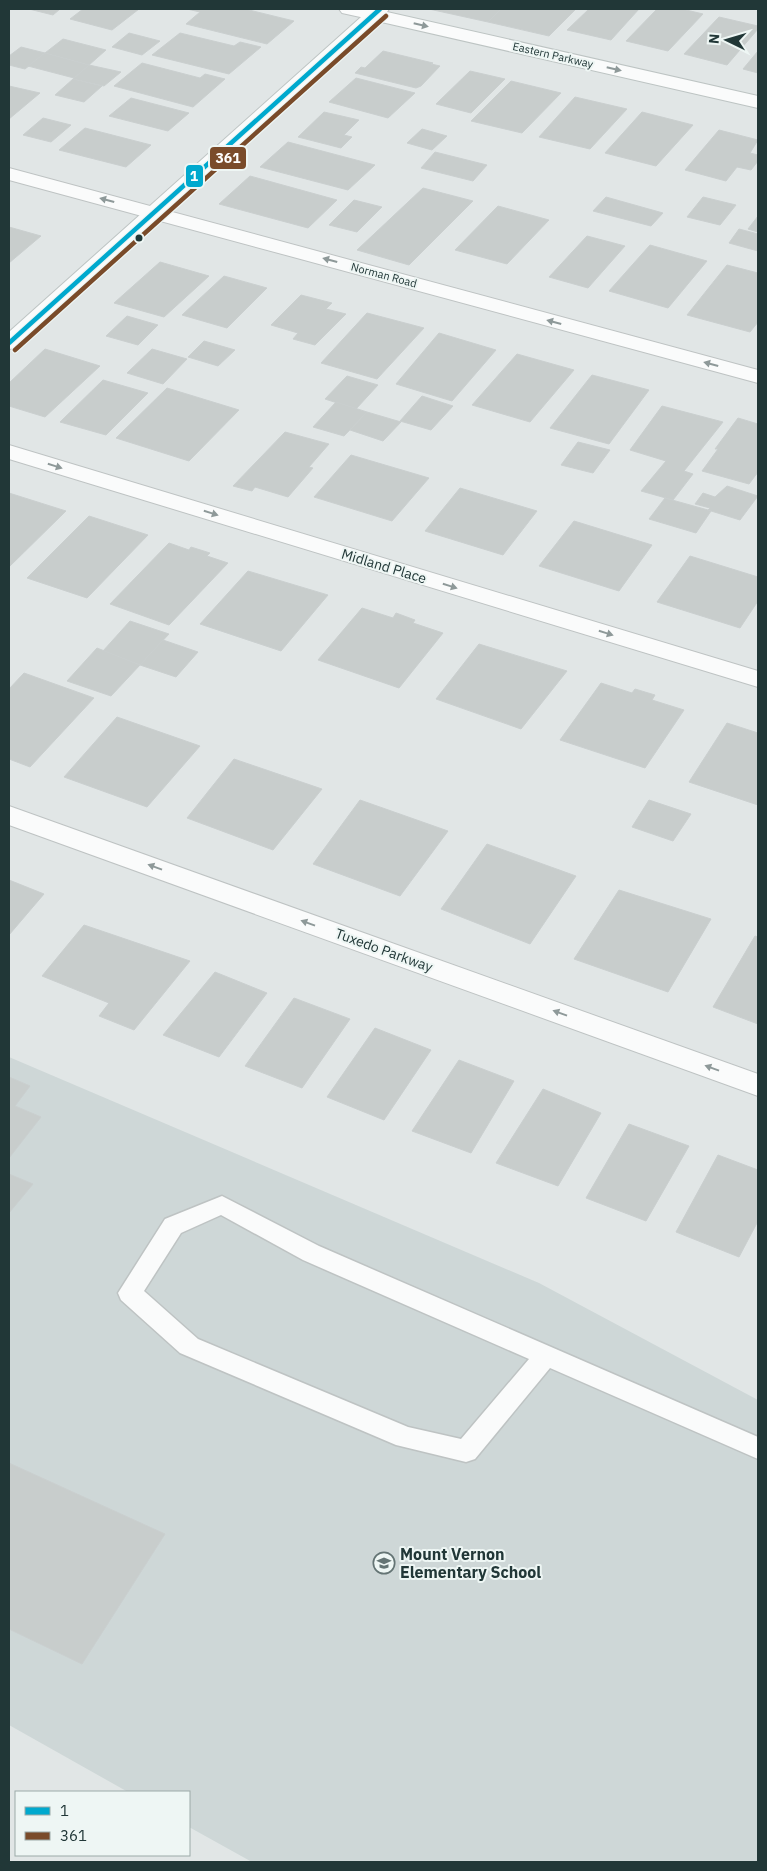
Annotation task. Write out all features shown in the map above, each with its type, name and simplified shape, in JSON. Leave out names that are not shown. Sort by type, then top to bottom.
[{"type":"street","name":"Eastern Parkway","points":[[348,9],[377,12],[758,102]]},
{"type":"street","points":[[9,344],[377,12]]},
{"type":"street","name":"Norman Road","points":[[9,174],[758,377]]},
{"type":"street","name":"Midland Place","points":[[9,452],[758,679]]},
{"type":"street","name":"Tuxedo Parkway","points":[[9,815],[758,1085]]},
{"type":"lane","points":[[547,1355],[466,1451],[405,1437],[188,1346],[130,1293],[173,1226],[222,1205],[310,1254],[547,1355],[758,1448]]},
{"type":"shaded area","name":"Mount Vernon Elementary School","points":[[9,1057],[539,1283],[758,1400],[758,1862],[252,1862],[190,1828],[190,1791],[126,1791],[9,1725]]},
{"type":"building","points":[[29,9],[60,9],[53,15]]},
{"type":"building","points":[[83,9],[139,9],[112,30],[70,19]]},
{"type":"building","points":[[187,9],[245,9],[294,21],[267,44],[186,24],[200,12]]},
{"type":"building","points":[[429,9],[501,9],[488,22]]},
{"type":"building","points":[[501,9],[576,9],[549,36],[488,22]]},
{"type":"building","points":[[589,9],[639,9],[611,40],[567,30]]},
{"type":"building","points":[[657,9],[682,9],[703,14],[668,51],[626,41]]},
{"type":"building","points":[[719,17],[758,26],[758,29],[727,65],[684,54]]},
{"type":"building","points":[[129,33],[160,41],[142,55],[112,47]]},
{"type":"building","points":[[180,33],[234,46],[240,42],[261,47],[229,74],[152,55]]},
{"type":"building","points":[[63,39],[106,50],[89,65],[45,53]]},
{"type":"building","points":[[21,47],[45,53],[25,69],[9,65],[9,56]]},
{"type":"building","points":[[383,51],[440,66],[421,86],[416,88],[355,73],[361,67],[365,68]]},
{"type":"building","points":[[758,51],[758,73],[743,69]]},
{"type":"building","points":[[45,53],[89,65],[74,78],[28,66]]},
{"type":"building","points":[[142,63],[200,78],[205,74],[225,79],[193,107],[114,86]]},
{"type":"building","points":[[89,65],[121,72],[104,86],[73,79]]},
{"type":"building","points":[[470,71],[505,79],[471,113],[436,104]]},
{"type":"building","points":[[356,78],[415,93],[388,118],[329,102]]},
{"type":"building","points":[[73,79],[102,86],[84,102],[55,95]]},
{"type":"building","points":[[511,81],[561,93],[522,133],[471,121]]},
{"type":"building","points":[[9,86],[40,93],[9,119]]},
{"type":"building","points":[[575,97],[627,109],[590,149],[539,137]]},
{"type":"building","points":[[131,98],[189,113],[168,131],[109,116]]},
{"type":"building","points":[[324,112],[359,120],[344,135],[352,137],[341,148],[298,137]]},
{"type":"building","points":[[642,112],[693,125],[656,166],[605,153]]},
{"type":"building","points":[[43,118],[71,125],[51,142],[23,135]]},
{"type":"building","points":[[85,128],[151,145],[126,167],[59,150]]},
{"type":"building","points":[[422,129],[447,136],[432,150],[407,143]]},
{"type":"building","points":[[719,130],[758,140],[750,153],[758,155],[758,161],[751,170],[737,167],[726,181],[685,170]]},
{"type":"building","points":[[288,142],[375,165],[348,190],[260,167]]},
{"type":"building","points":[[435,152],[487,165],[473,181],[421,168]]},
{"type":"building","points":[[250,176],[337,200],[308,228],[219,204]]},
{"type":"building","points":[[423,188],[473,201],[409,265],[357,250]]},
{"type":"building","points":[[606,197],[663,213],[651,226],[593,211]]},
{"type":"building","points":[[703,197],[736,205],[720,225],[687,217]]},
{"type":"building","points":[[354,200],[382,207],[357,232],[329,225]]},
{"type":"building","points":[[498,206],[549,220],[507,264],[455,250]]},
{"type":"building","points":[[758,216],[758,232],[748,229]]},
{"type":"building","points":[[9,227],[41,236],[9,263]]},
{"type":"building","points":[[739,229],[758,234],[758,251],[729,243]]},
{"type":"building","points":[[587,236],[625,246],[588,288],[549,277]]},
{"type":"building","points":[[650,245],[707,261],[668,308],[609,291]]},
{"type":"building","points":[[160,262],[209,276],[164,317],[114,303]]},
{"type":"building","points":[[727,265],[758,273],[758,322],[750,332],[687,315]]},
{"type":"building","points":[[224,276],[267,288],[227,328],[182,315]]},
{"type":"building","points":[[301,295],[332,303],[326,309],[346,314],[315,345],[293,339],[298,333],[271,325]]},
{"type":"building","points":[[367,313],[424,328],[377,379],[321,363]]},
{"type":"building","points":[[127,316],[158,325],[138,345],[106,336]]},
{"type":"building","points":[[439,333],[496,350],[452,401],[396,384]]},
{"type":"building","points":[[204,341],[235,350],[218,366],[188,357]]},
{"type":"building","points":[[45,349],[100,366],[45,417],[9,406],[9,383]]},
{"type":"building","points":[[152,349],[187,359],[163,384],[127,373]]},
{"type":"building","points":[[517,354],[574,370],[530,422],[472,405]]},
{"type":"building","points":[[592,375],[649,390],[609,444],[550,428]]},
{"type":"building","points":[[347,376],[378,385],[356,409],[325,399]]},
{"type":"building","points":[[103,380],[148,393],[106,435],[60,422]]},
{"type":"building","points":[[167,388],[239,410],[189,461],[116,438]]},
{"type":"building","points":[[422,396],[453,406],[431,430],[400,421]]},
{"type":"building","points":[[336,402],[367,412],[344,436],[313,427]]},
{"type":"building","points":[[662,406],[723,422],[684,471],[693,474],[673,500],[641,491],[666,461],[630,450]]},
{"type":"building","points":[[367,412],[401,422],[383,441],[350,430]]},
{"type":"building","points":[[738,418],[758,424],[758,472],[749,484],[702,471],[718,449],[715,449]]},
{"type":"building","points":[[285,432],[329,444],[309,467],[313,468],[288,497],[255,487],[252,491],[233,486]]},
{"type":"building","points":[[578,442],[610,450],[593,473],[561,465]]},
{"type":"building","points":[[351,455],[429,478],[392,521],[314,497]]},
{"type":"building","points":[[727,486],[758,496],[740,520],[695,504],[703,493],[715,497]]},
{"type":"building","points":[[460,488],[537,511],[503,555],[425,531]]},
{"type":"building","points":[[9,493],[66,511],[9,567]]},
{"type":"building","points":[[665,498],[711,511],[696,533],[649,519]]},
{"type":"building","points":[[89,516],[148,535],[87,598],[27,578]]},
{"type":"building","points":[[574,521],[652,545],[619,591],[539,566]]},
{"type":"building","points":[[169,543],[189,550],[191,547],[210,553],[207,556],[228,563],[169,625],[110,604]]},
{"type":"building","points":[[690,556],[758,577],[758,601],[740,628],[657,602]]},
{"type":"building","points":[[248,571],[328,595],[281,651],[200,624]]},
{"type":"building","points":[[362,608],[393,618],[396,613],[415,620],[413,623],[443,633],[399,688],[318,660]]},
{"type":"building","points":[[130,621],[169,634],[140,665],[103,651]]},
{"type":"building","points":[[163,640],[198,652],[176,677],[140,665]]},
{"type":"building","points":[[479,644],[567,671],[521,729],[436,699]]},
{"type":"building","points":[[97,648],[140,665],[111,696],[67,681]]},
{"type":"building","points":[[24,673],[94,698],[30,767],[9,759],[9,689]]},
{"type":"building","points":[[601,683],[632,693],[635,689],[655,695],[652,700],[684,710],[645,768],[560,740]]},
{"type":"building","points":[[117,717],[200,746],[147,807],[64,777]]},
{"type":"building","points":[[727,723],[758,733],[758,805],[689,782]]},
{"type":"building","points":[[234,759],[322,789],[273,850],[187,818]]},
{"type":"building","points":[[360,800],[448,831],[400,896],[313,864]]},
{"type":"building","points":[[649,800],[691,814],[673,841],[632,827]]},
{"type":"building","points":[[487,844],[576,876],[530,944],[441,909]]},
{"type":"building","points":[[9,880],[44,894],[9,935]]},
{"type":"building","points":[[619,890],[711,919],[668,992],[574,959]]},
{"type":"building","points":[[84,925],[190,961],[134,1030],[99,1016],[109,1003],[42,976]]},
{"type":"building","points":[[755,936],[758,937],[758,1024],[713,1007]]},
{"type":"building","points":[[215,972],[267,993],[219,1057],[163,1035]]},
{"type":"building","points":[[294,998],[350,1019],[302,1088],[245,1066]]},
{"type":"building","points":[[375,1028],[431,1050],[384,1120],[327,1097]]},
{"type":"building","points":[[459,1060],[514,1081],[471,1153],[412,1131]]},
{"type":"building","points":[[9,1077],[30,1086],[15,1106],[41,1117],[9,1158]]},
{"type":"building","points":[[543,1089],[601,1113],[558,1186],[496,1163]]},
{"type":"building","points":[[629,1124],[689,1146],[646,1221],[586,1198]]},
{"type":"building","points":[[718,1155],[758,1170],[758,1221],[739,1257],[676,1232]]},
{"type":"building","points":[[9,1174],[33,1184],[9,1213]]},
{"type":"building","points":[[9,1463],[165,1534],[82,1664],[9,1629]]},
{"type":"transit line","name":"1","points":[[9,343],[380,9]]},
{"type":"transit line","name":"361","points":[[15,350],[386,16]]},
{"type":"place","name":"Mount Vernon Elementary School","points":[[384,1563]]}]
